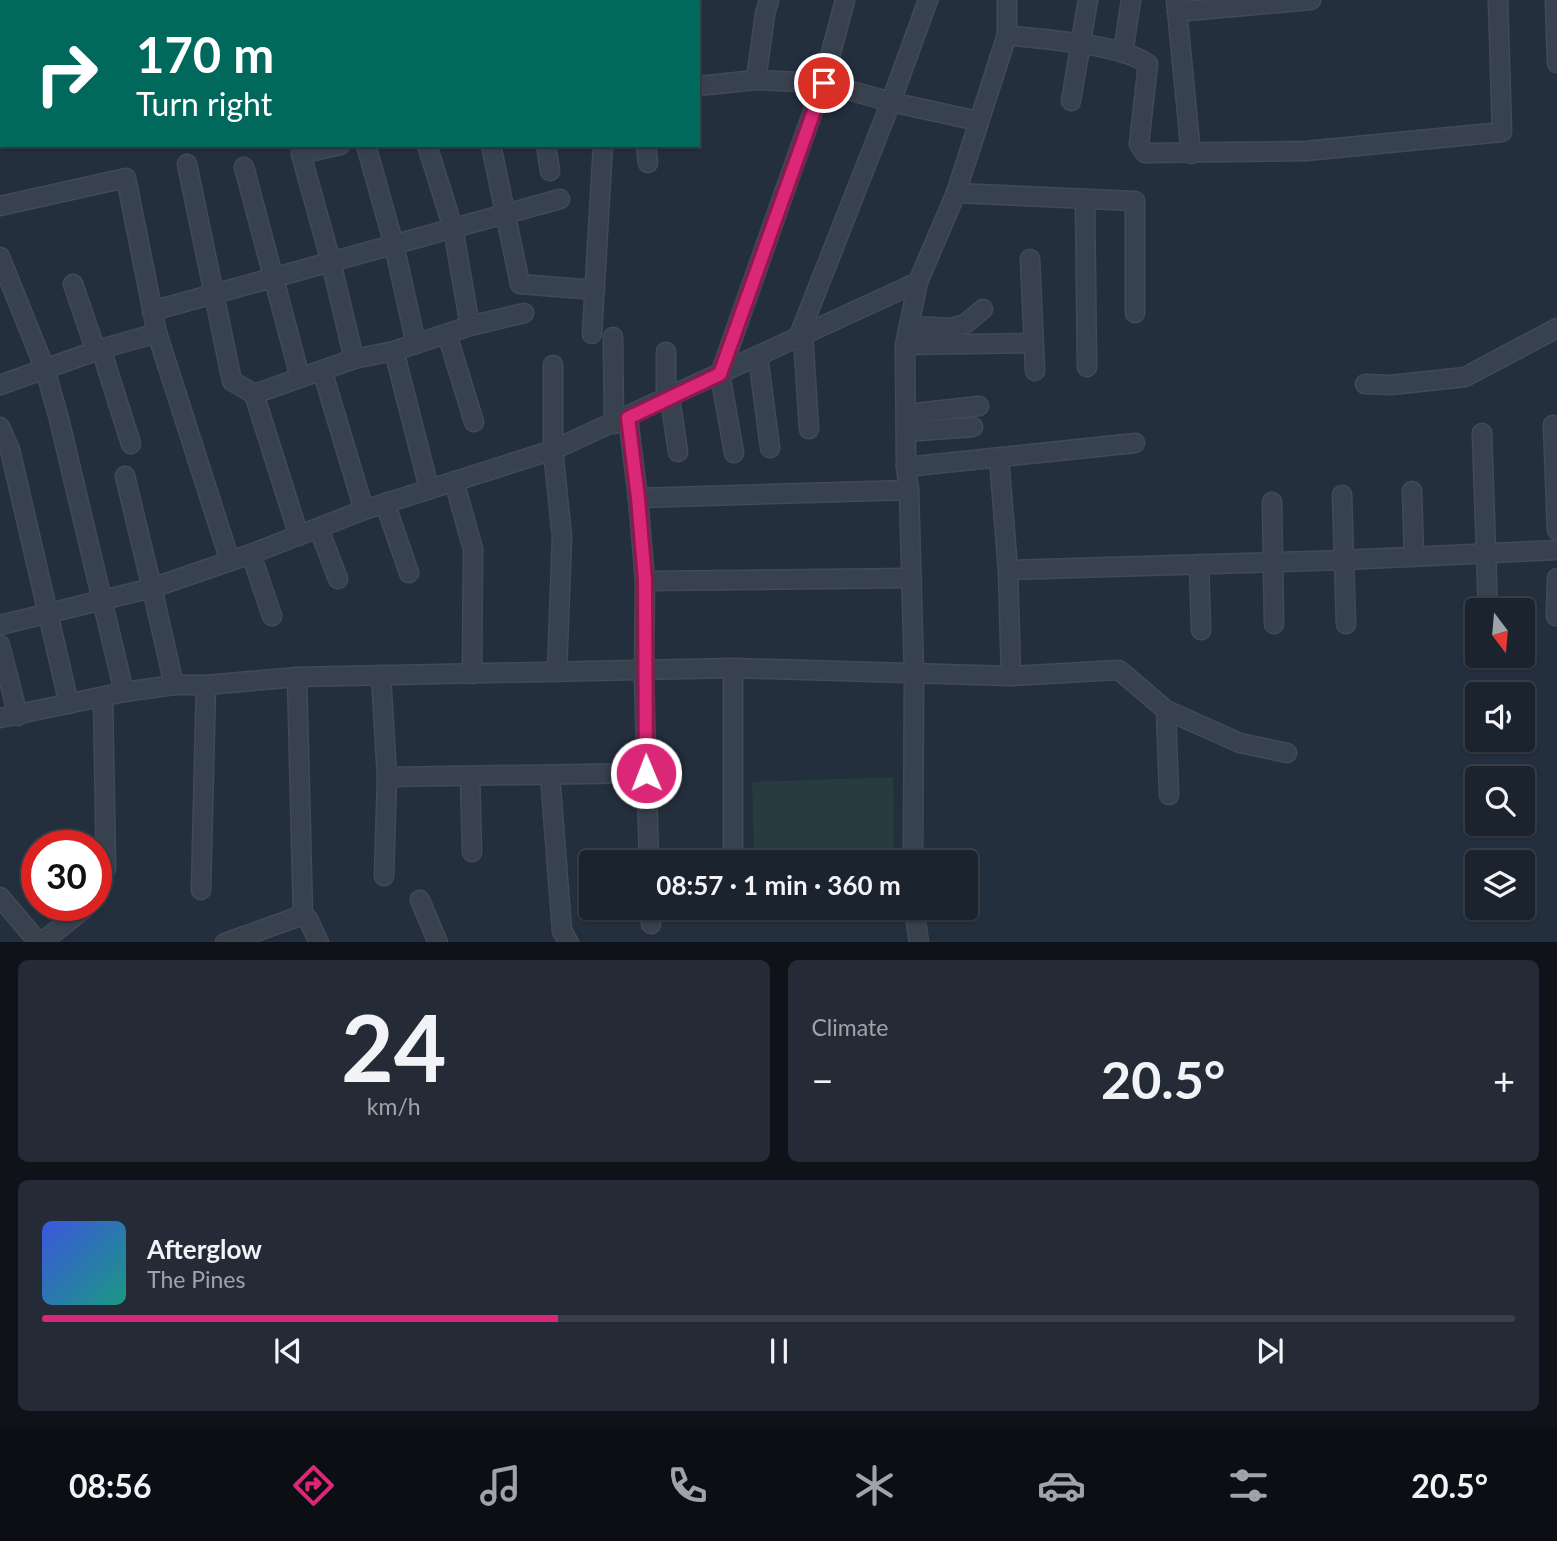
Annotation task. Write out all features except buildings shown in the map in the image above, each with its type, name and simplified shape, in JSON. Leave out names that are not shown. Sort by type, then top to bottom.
[{"type":"street","points":[[756,80],[769,0]]},
{"type":"street","points":[[734,453],[720,374],[824,83],[845,0]]},
{"type":"street","points":[[809,429],[800,337],[928,0]]},
{"type":"street","points":[[913,850],[914,674],[909,490],[906,467],[905,345],[918,282],[956,193],[1007,35],[1007,0]]},
{"type":"street","points":[[1071,101],[1088,0]]},
{"type":"street","points":[[1123,53],[1130,0]]},
{"type":"street","points":[[1191,154],[1177,6],[1311,0]]},
{"type":"street","points":[[1007,35],[1081,44],[1123,53],[1147,64],[1139,144],[1140,149],[1150,155],[1306,151],[1502,132],[1498,0]]},
{"type":"street","points":[[1555,0],[1557,63]]},
{"type":"street","points":[[700,86],[756,80],[824,83],[891,102],[978,121]]},
{"type":"street","points":[[331,147],[301,154],[354,359]]},
{"type":"street","points":[[367,147],[394,244],[416,344]]},
{"type":"street","points":[[428,147],[453,228],[470,326]]},
{"type":"street","points":[[491,147],[520,284],[594,290]]},
{"type":"street","points":[[547,147],[550,171]]},
{"type":"street","points":[[592,334],[603,147]]},
{"type":"street","points":[[187,164],[232,381],[254,394],[299,536]]},
{"type":"street","points":[[244,167],[300,377]]},
{"type":"street","points":[[0,206],[126,178],[157,334],[230,561]]},
{"type":"street","points":[[956,193],[1135,201],[1135,313]]},
{"type":"street","points":[[152,311],[560,199]]},
{"type":"street","points":[[1086,199],[1087,367]]},
{"type":"street","points":[[0,257],[45,369],[124,692]]},
{"type":"street","points":[[1030,259],[1035,371]]},
{"type":"street","points":[[0,625],[152,588],[251,554],[364,510],[553,450],[918,282]]},
{"type":"street","points":[[73,284],[131,444]]},
{"type":"street","points":[[909,326],[958,326],[965,324],[983,309]]},
{"type":"street","points":[[254,394],[354,359],[394,351],[470,326],[524,313]]},
{"type":"street","points":[[1366,384],[1391,385],[1465,377],[1557,328]]},
{"type":"street","points":[[0,384],[99,350],[157,334]]},
{"type":"street","points":[[447,334],[474,422]]},
{"type":"street","points":[[613,337],[621,421],[638,498],[645,581],[644,671],[649,850]]},
{"type":"street","points":[[905,345],[1033,343]]},
{"type":"street","points":[[394,351],[429,488]]},
{"type":"street","points":[[666,352],[668,398],[678,452]]},
{"type":"street","points":[[758,356],[770,448]]},
{"type":"street","points":[[553,365],[553,450],[562,537],[557,672]]},
{"type":"street","points":[[322,370],[364,510]]},
{"type":"street","points":[[906,414],[979,406]]},
{"type":"street","points":[[1553,425],[1557,530]]},
{"type":"street","points":[[0,427],[10,450],[69,704]]},
{"type":"street","points":[[906,432],[973,427]]},
{"type":"street","points":[[1482,433],[1488,598]]},
{"type":"street","points":[[906,467],[1135,443]]},
{"type":"street","points":[[999,458],[1008,570],[1011,676]]},
{"type":"street","points":[[125,476],[174,685]]},
{"type":"street","points":[[454,481],[473,549],[472,674]]},
{"type":"street","points":[[638,498],[909,490]]},
{"type":"street","points":[[1412,491],[1414,555]]},
{"type":"street","points":[[1342,495],[1346,624]]},
{"type":"street","points":[[1272,502],[1274,624]]},
{"type":"street","points":[[385,503],[409,573]]},
{"type":"street","points":[[319,528],[338,579]]},
{"type":"street","points":[[1008,570],[1344,560],[1557,550]]},
{"type":"street","points":[[251,554],[272,616]]},
{"type":"street","points":[[1199,564],[1201,630]]},
{"type":"street","points":[[645,581],[912,578]]},
{"type":"street","points":[[1556,616],[1557,578]]},
{"type":"street","points":[[0,645],[9,717],[124,692],[174,685],[297,677],[733,668],[1011,676],[1119,670],[1167,710],[1240,744],[1287,753]]},
{"type":"street","points":[[733,668],[733,850]]},
{"type":"street","points":[[381,675],[387,778],[384,876]]},
{"type":"street","points":[[297,677],[303,915],[308,919],[319,942]]},
{"type":"street","points":[[201,890],[206,685]]},
{"type":"street","points":[[103,697],[105,830]]},
{"type":"street","points":[[1167,710],[1170,795]]},
{"type":"street","points":[[387,778],[646,773]]},
{"type":"street","points":[[551,775],[562,931],[568,942]]},
{"type":"street","points":[[470,776],[472,852]]},
{"type":"street","points":[[0,897],[39,942]]},
{"type":"street","points":[[420,900],[438,942]]},
{"type":"street","points":[[228,942],[303,915]]},
{"type":"street","points":[[916,920],[919,942]]},
{"type":"street","points":[[41,942],[68,921]]},
{"type":"green space","points":[[893,777],[894,850],[754,850],[752,782]]},
{"type":"route","points":[[646,773],[645,581],[628,418],[720,374],[824,83]]}]
